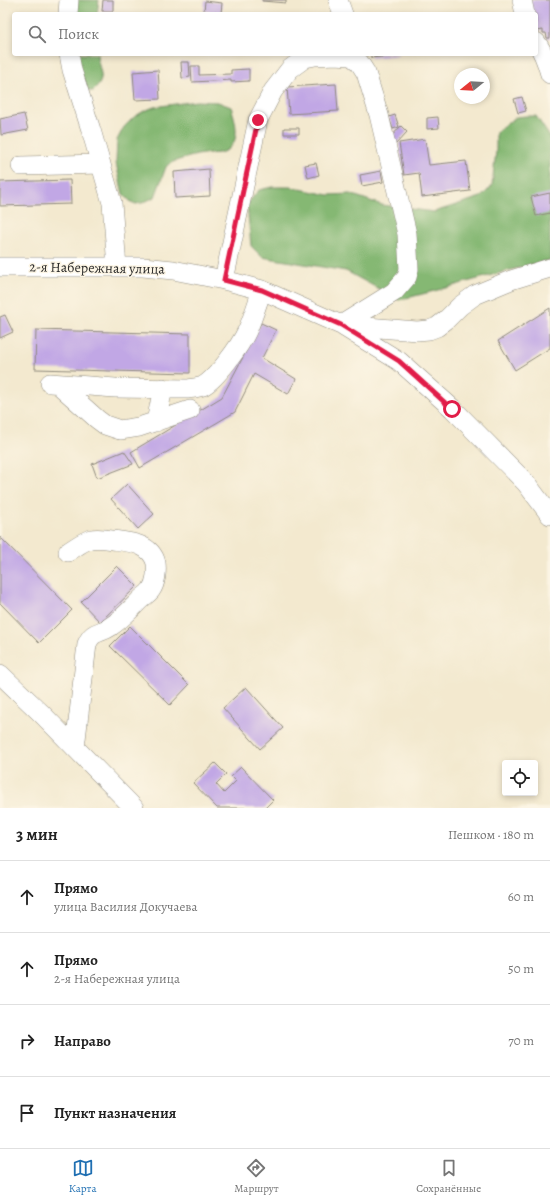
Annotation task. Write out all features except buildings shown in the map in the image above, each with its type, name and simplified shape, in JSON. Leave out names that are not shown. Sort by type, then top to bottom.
[{"type":"street","points":[[68,12],[69,0]]},
{"type":"street","points":[[338,0],[342,12]]},
{"type":"street","points":[[522,0],[525,12]]},
{"type":"street","points":[[538,44],[545,58],[550,74]]},
{"type":"street","points":[[69,56],[72,70],[112,203],[117,267]]},
{"type":"street","points":[[224,280],[258,120],[273,91],[290,69],[305,58],[315,56]]},
{"type":"street","points":[[358,58],[368,76],[379,115],[407,234],[409,269],[407,277],[394,292],[341,325],[399,361],[452,409],[526,483],[550,515]]},
{"type":"street","points":[[21,166],[101,164]]},
{"type":"street","name":"2-я Набережная улица","points":[[0,267],[159,268],[224,280],[262,290],[341,325],[417,331],[429,330],[437,327],[475,294],[511,280],[550,268]]},
{"type":"street","points":[[190,410],[156,422],[127,430],[120,430],[105,425],[54,383],[115,388],[195,388],[208,383],[220,370],[246,332],[254,315],[262,290]]},
{"type":"street","points":[[156,422],[163,388]]},
{"type":"street","points":[[68,552],[90,539],[97,538],[130,542],[149,550],[155,561],[156,569],[151,590],[110,628],[93,634],[89,638],[87,644],[75,748]]},
{"type":"street","points":[[0,674],[42,714],[134,808]]},
{"type":"green space","points":[[72,0],[99,0],[97,12],[72,12]]},
{"type":"green space","points":[[74,56],[97,56],[101,74],[100,82],[93,91],[88,91]]},
{"type":"green space","points":[[196,101],[218,102],[231,107],[235,121],[236,134],[231,146],[219,153],[198,155],[171,163],[166,167],[155,197],[142,203],[136,204],[131,202],[123,194],[116,163],[117,140],[124,127],[134,117],[154,107]]},
{"type":"green space","points":[[536,116],[550,137],[550,260],[399,300],[346,271],[262,257],[251,246],[247,204],[259,190],[272,187],[290,187],[329,195],[350,194],[382,205],[434,212],[481,197],[492,186],[496,151],[496,132],[516,117]]},
{"type":"route","points":[[258,120],[224,280],[262,290],[341,325],[399,361],[452,409]]}]
